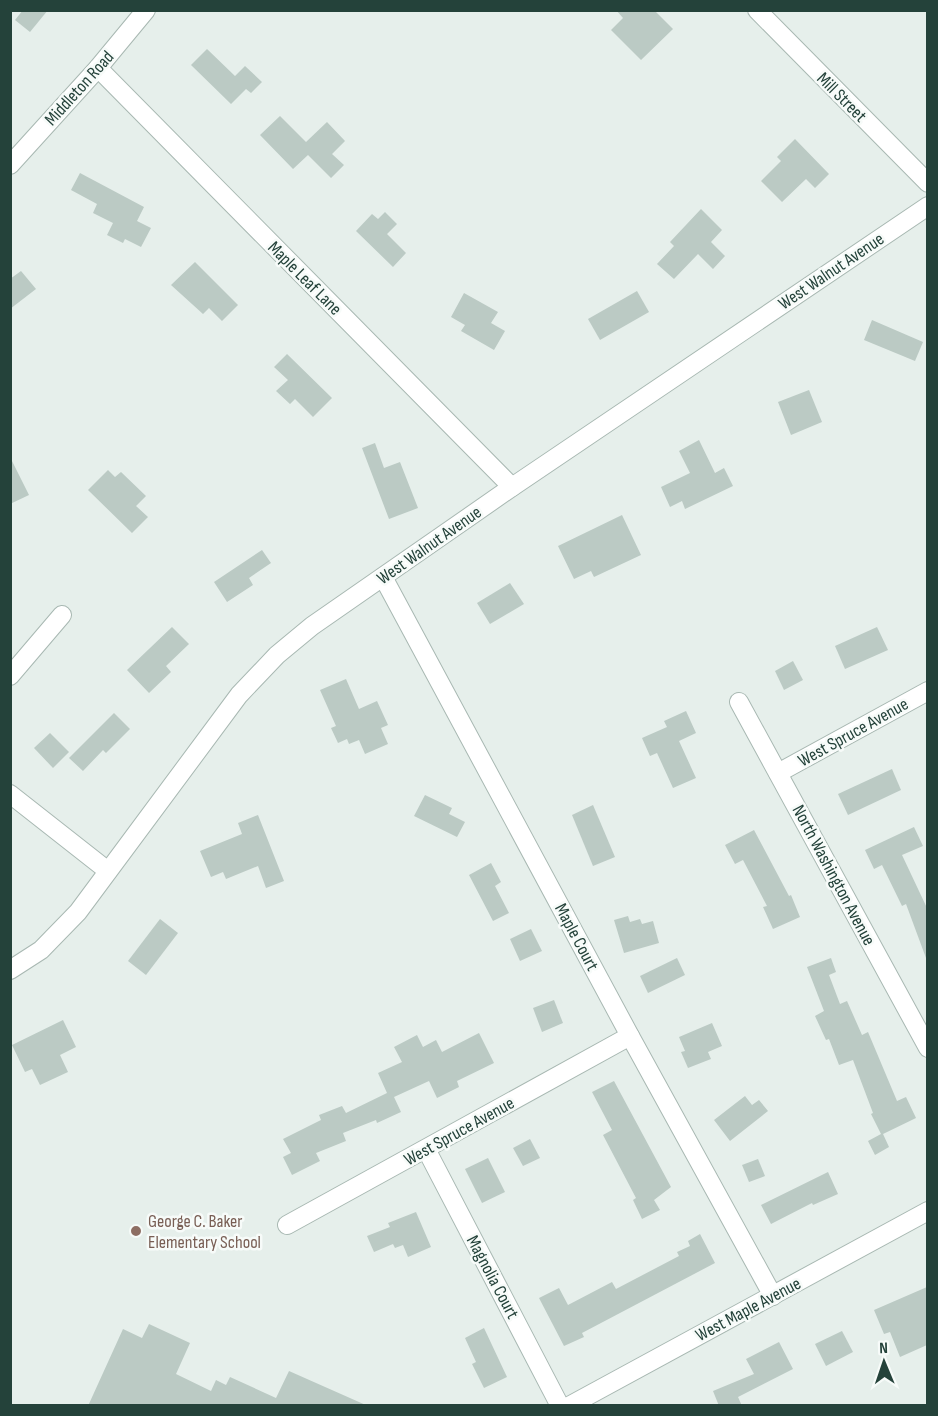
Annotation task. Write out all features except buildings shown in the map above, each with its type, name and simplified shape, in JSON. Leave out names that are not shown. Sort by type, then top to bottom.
[{"type":"street","name":"Middleton Road","points":[[10,165],[98,68],[146,10]]},
{"type":"street","name":"Mill Street","points":[[757,10],[927,183]]},
{"type":"street","name":"Maple Leaf Lane","points":[[98,68],[512,487]]},
{"type":"street","name":"West Walnut Avenue","points":[[10,970],[40,950],[70,920],[239,695],[277,655],[312,626],[512,487],[927,206]]},
{"type":"street","name":"Maple Court","points":[[383,577],[773,1296]]},
{"type":"street","points":[[10,676],[62,615]]},
{"type":"street","name":"West Spruce Avenue","points":[[778,773],[927,691]]},
{"type":"street","name":"North Washington Avenue","points":[[739,702],[927,1048]]},
{"type":"street","points":[[10,794],[108,871]]},
{"type":"street","name":"West Spruce Avenue","points":[[287,1225],[630,1036]]},
{"type":"street","name":"Magnolia Court","points":[[426,1149],[560,1406]]},
{"type":"street","name":"West Maple Avenue","points":[[569,1406],[927,1211]]},
{"type":"place","name":"George C. Baker Elementary School","points":[[136,1231]]}]
